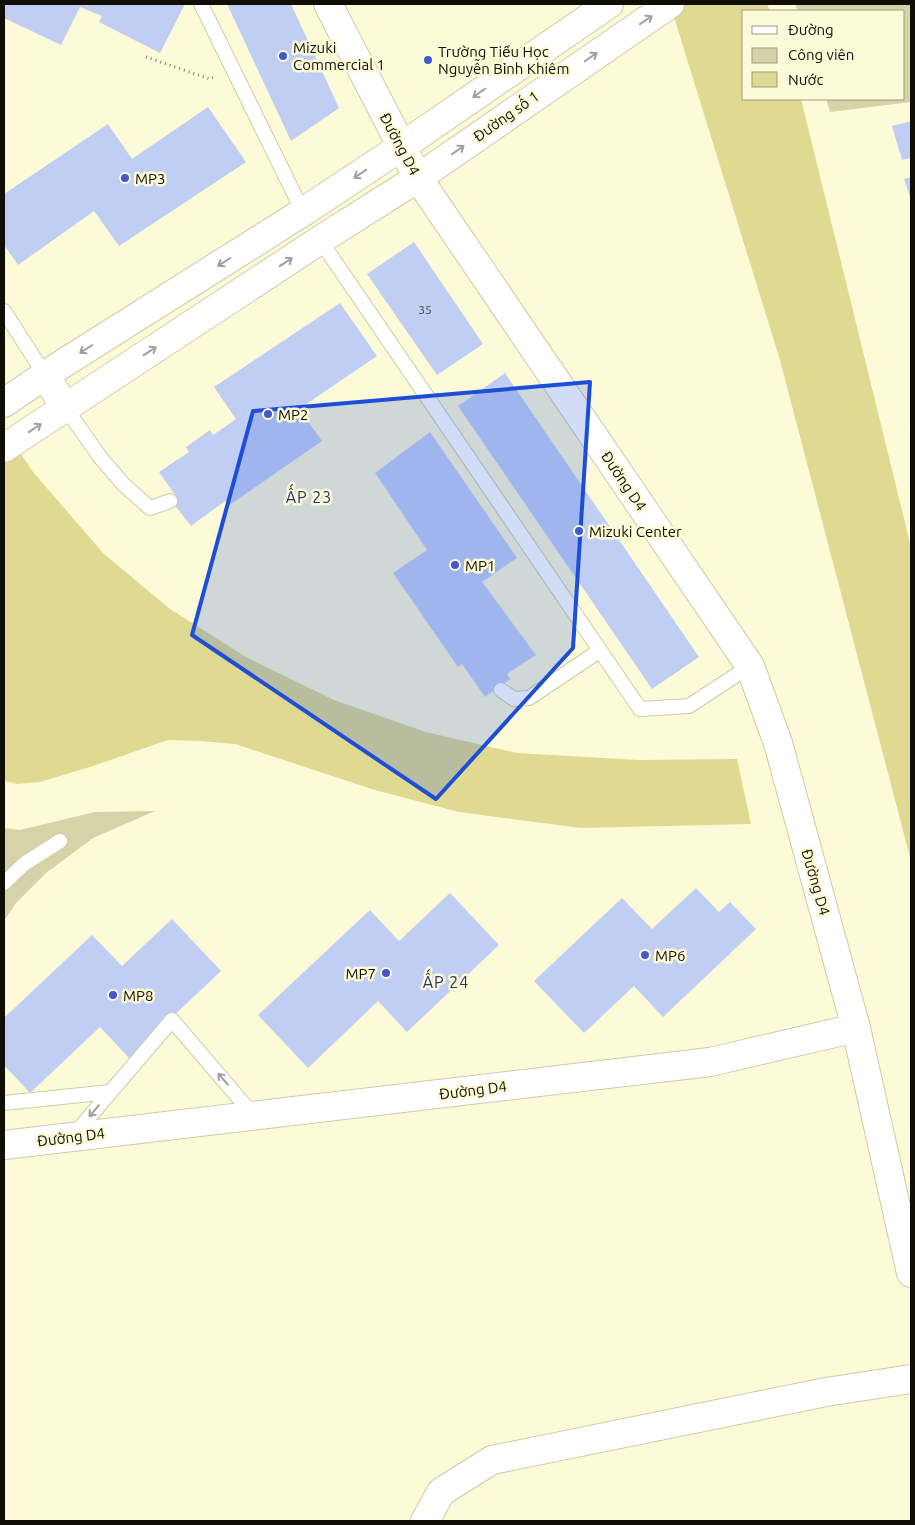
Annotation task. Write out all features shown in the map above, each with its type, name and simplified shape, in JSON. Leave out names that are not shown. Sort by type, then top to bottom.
[{"type":"street","name":"Đường D4","points":[[4,1145],[710,1062],[856,1028],[778,743],[750,666],[418,178],[328,4]]},
{"type":"street","name":"Đường số 1","points":[[4,448],[320,240],[418,178],[670,4]]},
{"type":"street","points":[[4,403],[45,375],[303,212],[608,5]]},
{"type":"street","points":[[45,375],[65,407]]},
{"type":"street","points":[[856,1028],[911,1273]]},
{"type":"street","points":[[425,1521],[441,1492],[492,1460],[826,1392],[911,1379]]},
{"type":"lane","points":[[201,4],[303,212]]},
{"type":"lane","points":[[320,240],[640,710],[689,706],[750,666]]},
{"type":"lane","points":[[4,311],[45,375]]},
{"type":"lane","points":[[65,407],[100,457],[124,485],[150,508],[170,500]]},
{"type":"lane","points":[[501,690],[514,699],[529,698],[599,651]]},
{"type":"lane","points":[[4,883],[24,864],[60,841]]},
{"type":"lane","points":[[72,1137],[172,1020],[254,1116]]},
{"type":"lane","points":[[4,1103],[110,1092]]},
{"type":"path","points":[[146,57],[210,79],[233,69]]},
{"type":"highlighted area","points":[[590,382],[573,648],[436,799],[192,635],[253,411]]},
{"type":"green space","points":[[795,4],[911,4],[911,102],[830,112],[826,100],[905,100],[905,10],[798,10]]},
{"type":"green space","points":[[155,811],[93,838],[46,873],[16,903],[4,921],[4,828],[20,830],[95,812]]},
{"type":"water","points":[[670,4],[767,4],[770,10],[742,10],[742,100],[801,100],[911,547],[911,861],[780,360]]},
{"type":"water","points":[[4,429],[33,472],[104,554],[170,609],[246,657],[334,700],[426,732],[517,753],[638,760],[737,759],[751,824],[581,828],[459,812],[375,790],[235,744],[201,741],[168,740],[40,782],[17,784],[4,781]]},
{"type":"building","points":[[4,4],[185,4],[160,53],[99,22],[102,16],[80,7],[61,45],[4,18]]},
{"type":"building","name":"Mizuki Commercial 1","points":[[227,4],[291,4],[339,108],[291,141]]},
{"type":"building","name":"MP3","points":[[208,107],[246,162],[119,246],[94,211],[18,265],[4,245],[4,194],[108,124],[132,159]]},
{"type":"building","points":[[911,121],[911,158],[902,160],[892,126]]},
{"type":"building","points":[[911,177],[911,200],[904,179]]},
{"type":"building","points":[[414,242],[483,344],[437,375],[367,274]]},
{"type":"building","name":"MP2","points":[[340,303],[377,356],[299,409],[322,441],[228,506],[225,501],[191,526],[173,503],[178,499],[159,472],[189,452],[186,447],[210,430],[213,435],[236,419],[214,387]]},
{"type":"building","name":"Mizuki Center","points":[[505,373],[699,657],[652,689],[458,406]]},
{"type":"building","name":"MP1","points":[[430,432],[517,558],[482,582],[536,655],[507,674],[510,679],[485,697],[462,664],[458,667],[393,573],[427,550],[375,473]]},
{"type":"building","name":"MP6","points":[[696,888],[719,912],[730,902],[756,929],[663,1017],[634,986],[584,1033],[534,981],[622,898],[652,929]]},
{"type":"building","name":"MP7","points":[[450,893],[499,945],[407,1032],[378,1001],[308,1068],[258,1015],[370,910],[399,941]]},
{"type":"building","name":"MP8","points":[[172,919],[221,971],[129,1058],[100,1027],[30,1093],[4,1065],[4,1018],[92,935],[122,966]]},
{"type":"place","name":"Mizuki Commercial 1","points":[[283,56]]},
{"type":"place","name":"Trường Tiểu Học Nguyễn Bỉnh Khiêm","points":[[428,60]]},
{"type":"place","name":"MP3","points":[[125,178]]},
{"type":"place","name":"MP2","points":[[268,414]]},
{"type":"place","name":"Mizuki Center","points":[[579,531]]},
{"type":"place","name":"MP1","points":[[455,565]]},
{"type":"place","name":"MP6","points":[[645,955]]},
{"type":"place","name":"MP7","points":[[386,973]]},
{"type":"place","name":"MP8","points":[[113,995]]},
{"type":"district","name":"ẤP 23","points":[[309,497]]},
{"type":"district","name":"ẤP 24","points":[[446,982]]}]
